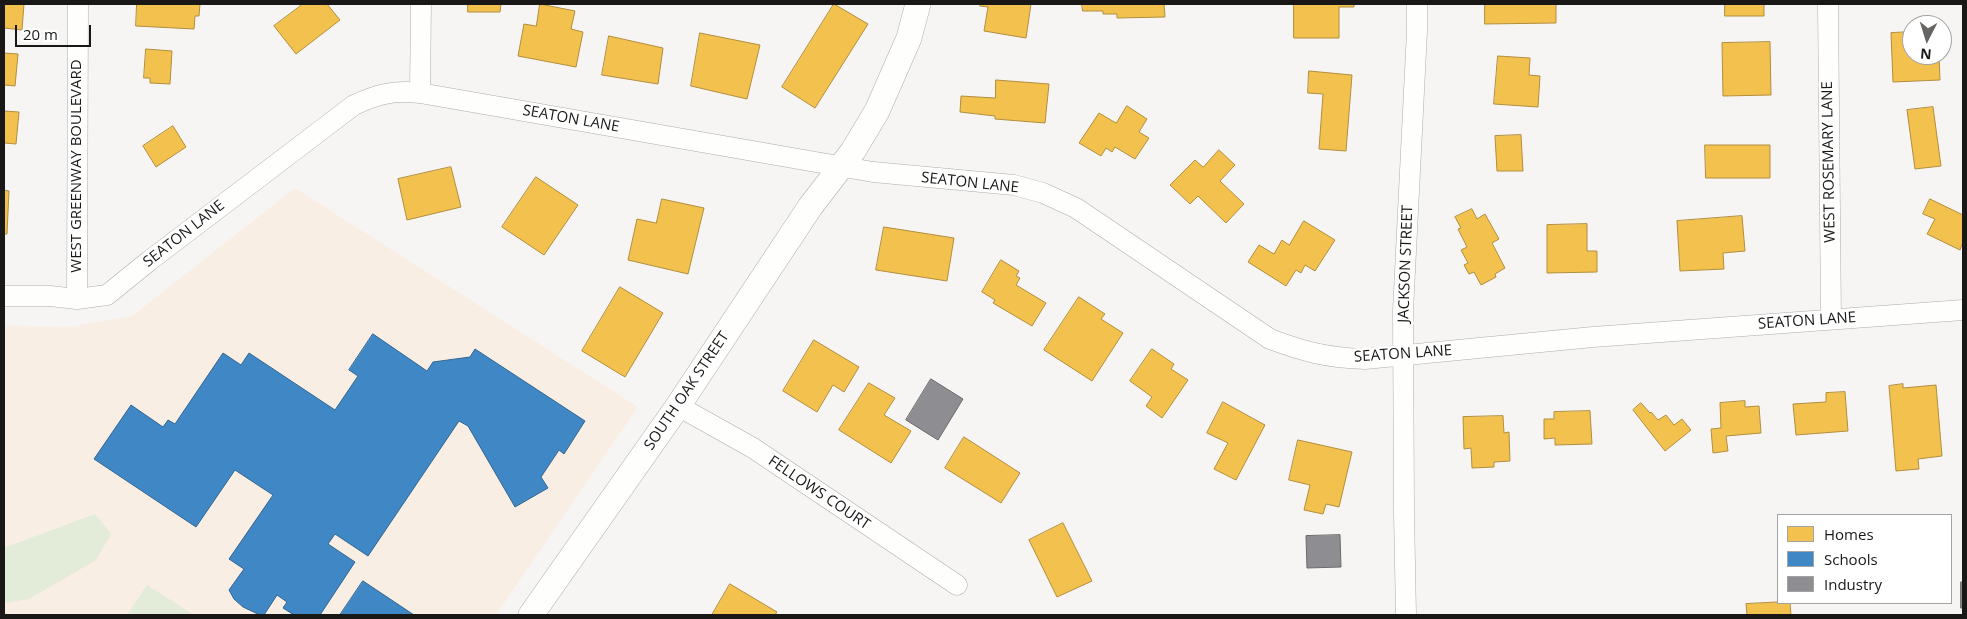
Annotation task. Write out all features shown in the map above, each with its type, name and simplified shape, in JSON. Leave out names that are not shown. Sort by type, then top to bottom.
[{"type":"street","name":"WEST GREENWAY BOULEVARD","points":[[77,299],[78,4]]},
{"type":"street","points":[[420,93],[421,4]]},
{"type":"street","name":"SOUTH OAK STREET","points":[[531,615],[678,406],[810,207],[842,167],[877,111],[909,38],[918,4]]},
{"type":"street","name":"JACKSON STREET","points":[[1406,615],[1403,311],[1417,4]]},
{"type":"street","name":"WEST ROSEMARY LANE","points":[[1828,4],[1831,319]]},
{"type":"street","name":"SEATON LANE","points":[[4,296],[50,296],[77,299],[107,295],[354,105],[375,95],[402,91],[892,175],[1014,185],[1043,193],[1076,208],[1270,339],[1303,351],[1337,358],[1365,358],[1593,337],[1963,310]]},
{"type":"street","name":"FELLOWS COURT","points":[[678,406],[753,448],[957,585]]},
{"type":"shaded area","points":[[295,188],[638,407],[496,615],[4,615],[4,325],[68,327],[132,316]]},
{"type":"green space","points":[[95,514],[111,534],[96,560],[29,599],[4,603],[4,548]]},
{"type":"green space","points":[[147,585],[194,615],[127,615]]},
{"type":"building: Homes","points":[[4,4],[24,4],[22,30],[4,28]]},
{"type":"building: Homes","points":[[137,4],[200,4],[199,16],[195,16],[194,29],[136,26]]},
{"type":"building: Homes","points":[[303,4],[327,4],[340,20],[296,54],[274,26]]},
{"type":"building: Homes","points":[[468,4],[501,4],[500,12],[468,12]]},
{"type":"building: Homes","points":[[540,4],[575,11],[571,29],[583,32],[576,67],[518,56],[524,24],[536,26]]},
{"type":"building: Homes","points":[[834,4],[868,24],[815,108],[782,87]]},
{"type":"building: Homes","points":[[981,4],[1031,4],[1026,38],[984,31],[988,7],[980,6]]},
{"type":"building: Homes","points":[[1082,4],[1164,4],[1165,17],[1117,18],[1117,14],[1103,14],[1103,11],[1083,11]]},
{"type":"building: Homes","points":[[1294,4],[1354,4],[1354,7],[1339,7],[1339,38],[1294,38]]},
{"type":"building: Homes","points":[[1485,4],[1556,4],[1556,23],[1485,24]]},
{"type":"building: Homes","points":[[1725,4],[1764,4],[1764,16],[1725,16]]},
{"type":"building: Homes","points":[[1902,32],[1902,65],[1939,65],[1940,80],[1893,82],[1891,33]]},
{"type":"building: Homes","points":[[700,33],[760,45],[747,99],[691,86]]},
{"type":"building: Homes","points":[[609,36],[663,48],[658,84],[602,75]]},
{"type":"building: Homes","points":[[1770,42],[1771,95],[1723,96],[1722,43]]},
{"type":"building: Homes","points":[[146,49],[172,51],[170,84],[150,83],[150,78],[144,78]]},
{"type":"building: Homes","points":[[4,53],[18,54],[15,86],[4,85]]},
{"type":"building: Homes","points":[[1498,56],[1530,58],[1529,75],[1540,76],[1538,107],[1494,104]]},
{"type":"building: Homes","points":[[1309,71],[1352,75],[1346,151],[1319,149],[1323,94],[1308,93]]},
{"type":"building: Homes","points":[[996,80],[1049,84],[1045,123],[995,119],[995,116],[960,112],[961,96],[995,98]]},
{"type":"building: Homes","points":[[1127,106],[1147,119],[1139,132],[1149,138],[1135,159],[1115,147],[1112,152],[1106,148],[1101,156],[1079,143],[1099,113],[1116,123]]},
{"type":"building: Homes","points":[[1933,107],[1941,166],[1915,169],[1907,110]]},
{"type":"building: Homes","points":[[4,111],[19,112],[16,144],[4,143]]},
{"type":"building: Homes","points":[[173,126],[186,147],[156,167],[143,146]]},
{"type":"building: Homes","points":[[1521,135],[1523,171],[1497,171],[1495,136]]},
{"type":"building: Homes","points":[[1705,145],[1770,145],[1770,178],[1706,178]]},
{"type":"building: Homes","points":[[1219,150],[1235,165],[1220,181],[1244,204],[1226,223],[1198,196],[1190,204],[1170,185],[1195,160],[1203,167]]},
{"type":"building: Homes","points":[[451,167],[461,207],[407,220],[398,179]]},
{"type":"building: Homes","points":[[536,177],[578,205],[544,255],[502,227]]},
{"type":"building: Homes","points":[[4,190],[9,191],[7,234],[4,234]]},
{"type":"building: Homes","points":[[662,199],[704,208],[688,274],[628,260],[637,219],[656,223]]},
{"type":"building: Homes","points":[[1930,199],[1963,215],[1963,242],[1960,250],[1927,234],[1935,219],[1923,214]]},
{"type":"building: Homes","points":[[1472,209],[1477,219],[1485,214],[1499,239],[1492,243],[1505,268],[1495,274],[1496,277],[1481,285],[1474,272],[1469,274],[1464,265],[1468,263],[1461,250],[1467,247],[1458,229],[1461,228],[1455,217]]},
{"type":"building: Homes","points":[[1742,216],[1745,251],[1723,253],[1724,269],[1680,271],[1677,221]]},
{"type":"building: Homes","points":[[1304,221],[1335,240],[1315,271],[1305,265],[1301,273],[1296,270],[1286,286],[1248,262],[1259,245],[1274,254],[1282,240],[1289,245]]},
{"type":"building: Homes","points":[[1587,224],[1587,251],[1597,251],[1597,272],[1547,273],[1547,225]]},
{"type":"building: Homes","points":[[884,227],[954,238],[947,281],[876,270]]},
{"type":"building: Homes","points":[[1001,260],[1019,271],[1016,276],[1020,278],[1016,285],[1046,303],[1032,326],[993,303],[995,300],[982,292]]},
{"type":"building: Homes","points":[[620,287],[663,313],[625,377],[582,351]]},
{"type":"building: Homes","points":[[1079,297],[1105,314],[1101,319],[1123,333],[1092,381],[1044,350]]},
{"type":"building: Homes","points":[[814,340],[859,367],[844,392],[833,385],[817,412],[783,391]]},
{"type":"building: Homes","points":[[1152,349],[1174,364],[1171,369],[1188,380],[1162,418],[1146,406],[1152,397],[1130,381]]},
{"type":"building: Homes","points":[[869,383],[895,398],[884,415],[911,431],[891,463],[839,430]]},
{"type":"building: Homes","points":[[1903,384],[1903,388],[1936,385],[1942,456],[1918,459],[1919,469],[1896,471],[1889,386]]},
{"type":"building: Homes","points":[[1845,392],[1848,431],[1796,435],[1793,404],[1826,402],[1826,393]]},
{"type":"building: Homes","points":[[1745,401],[1745,407],[1759,406],[1761,433],[1726,436],[1728,451],[1713,453],[1711,429],[1721,428],[1720,403]]},
{"type":"building: Homes","points":[[1223,402],[1265,425],[1236,480],[1214,469],[1228,443],[1207,433]]},
{"type":"building: Homes","points":[[1641,403],[1658,420],[1666,415],[1674,425],[1682,419],[1691,430],[1665,451],[1633,410]]},
{"type":"building: Homes","points":[[1590,411],[1592,444],[1555,445],[1555,438],[1544,439],[1544,419],[1554,419],[1554,412]]},
{"type":"building: Homes","points":[[1503,416],[1504,433],[1509,432],[1510,461],[1494,462],[1494,467],[1472,468],[1471,448],[1464,449],[1463,417]]},
{"type":"building: Homes","points":[[964,437],[1020,473],[1001,503],[945,468]]},
{"type":"building: Homes","points":[[1298,440],[1352,452],[1339,507],[1326,504],[1323,514],[1304,510],[1310,485],[1289,480]]},
{"type":"building: Homes","points":[[1063,523],[1092,581],[1057,597],[1029,540]]},
{"type":"building: Homes","points":[[730,584],[777,612],[775,615],[712,615]]},
{"type":"building: Homes","points":[[1777,602],[1777,604],[1790,604],[1791,615],[1747,615],[1746,604]]},
{"type":"building: Schools","points":[[373,334],[427,371],[433,362],[470,357],[475,349],[585,421],[564,454],[559,450],[541,477],[548,488],[515,507],[468,426],[459,421],[368,556],[335,534],[328,544],[355,562],[320,615],[294,615],[283,608],[287,602],[277,595],[264,615],[260,615],[243,607],[234,599],[229,590],[244,569],[229,559],[273,495],[235,470],[196,527],[94,459],[131,405],[163,427],[168,420],[175,424],[223,353],[241,365],[249,353],[335,410],[358,376],[349,370]]},
{"type":"building: Schools","points":[[363,581],[414,615],[340,615]]},
{"type":"building: Industry","points":[[931,379],[963,399],[938,440],[906,420]]},
{"type":"building: Industry","points":[[1340,535],[1341,567],[1307,568],[1306,536]]},
{"type":"building: Industry","points":[[1961,582],[1963,582],[1963,608],[1961,608]]}]
